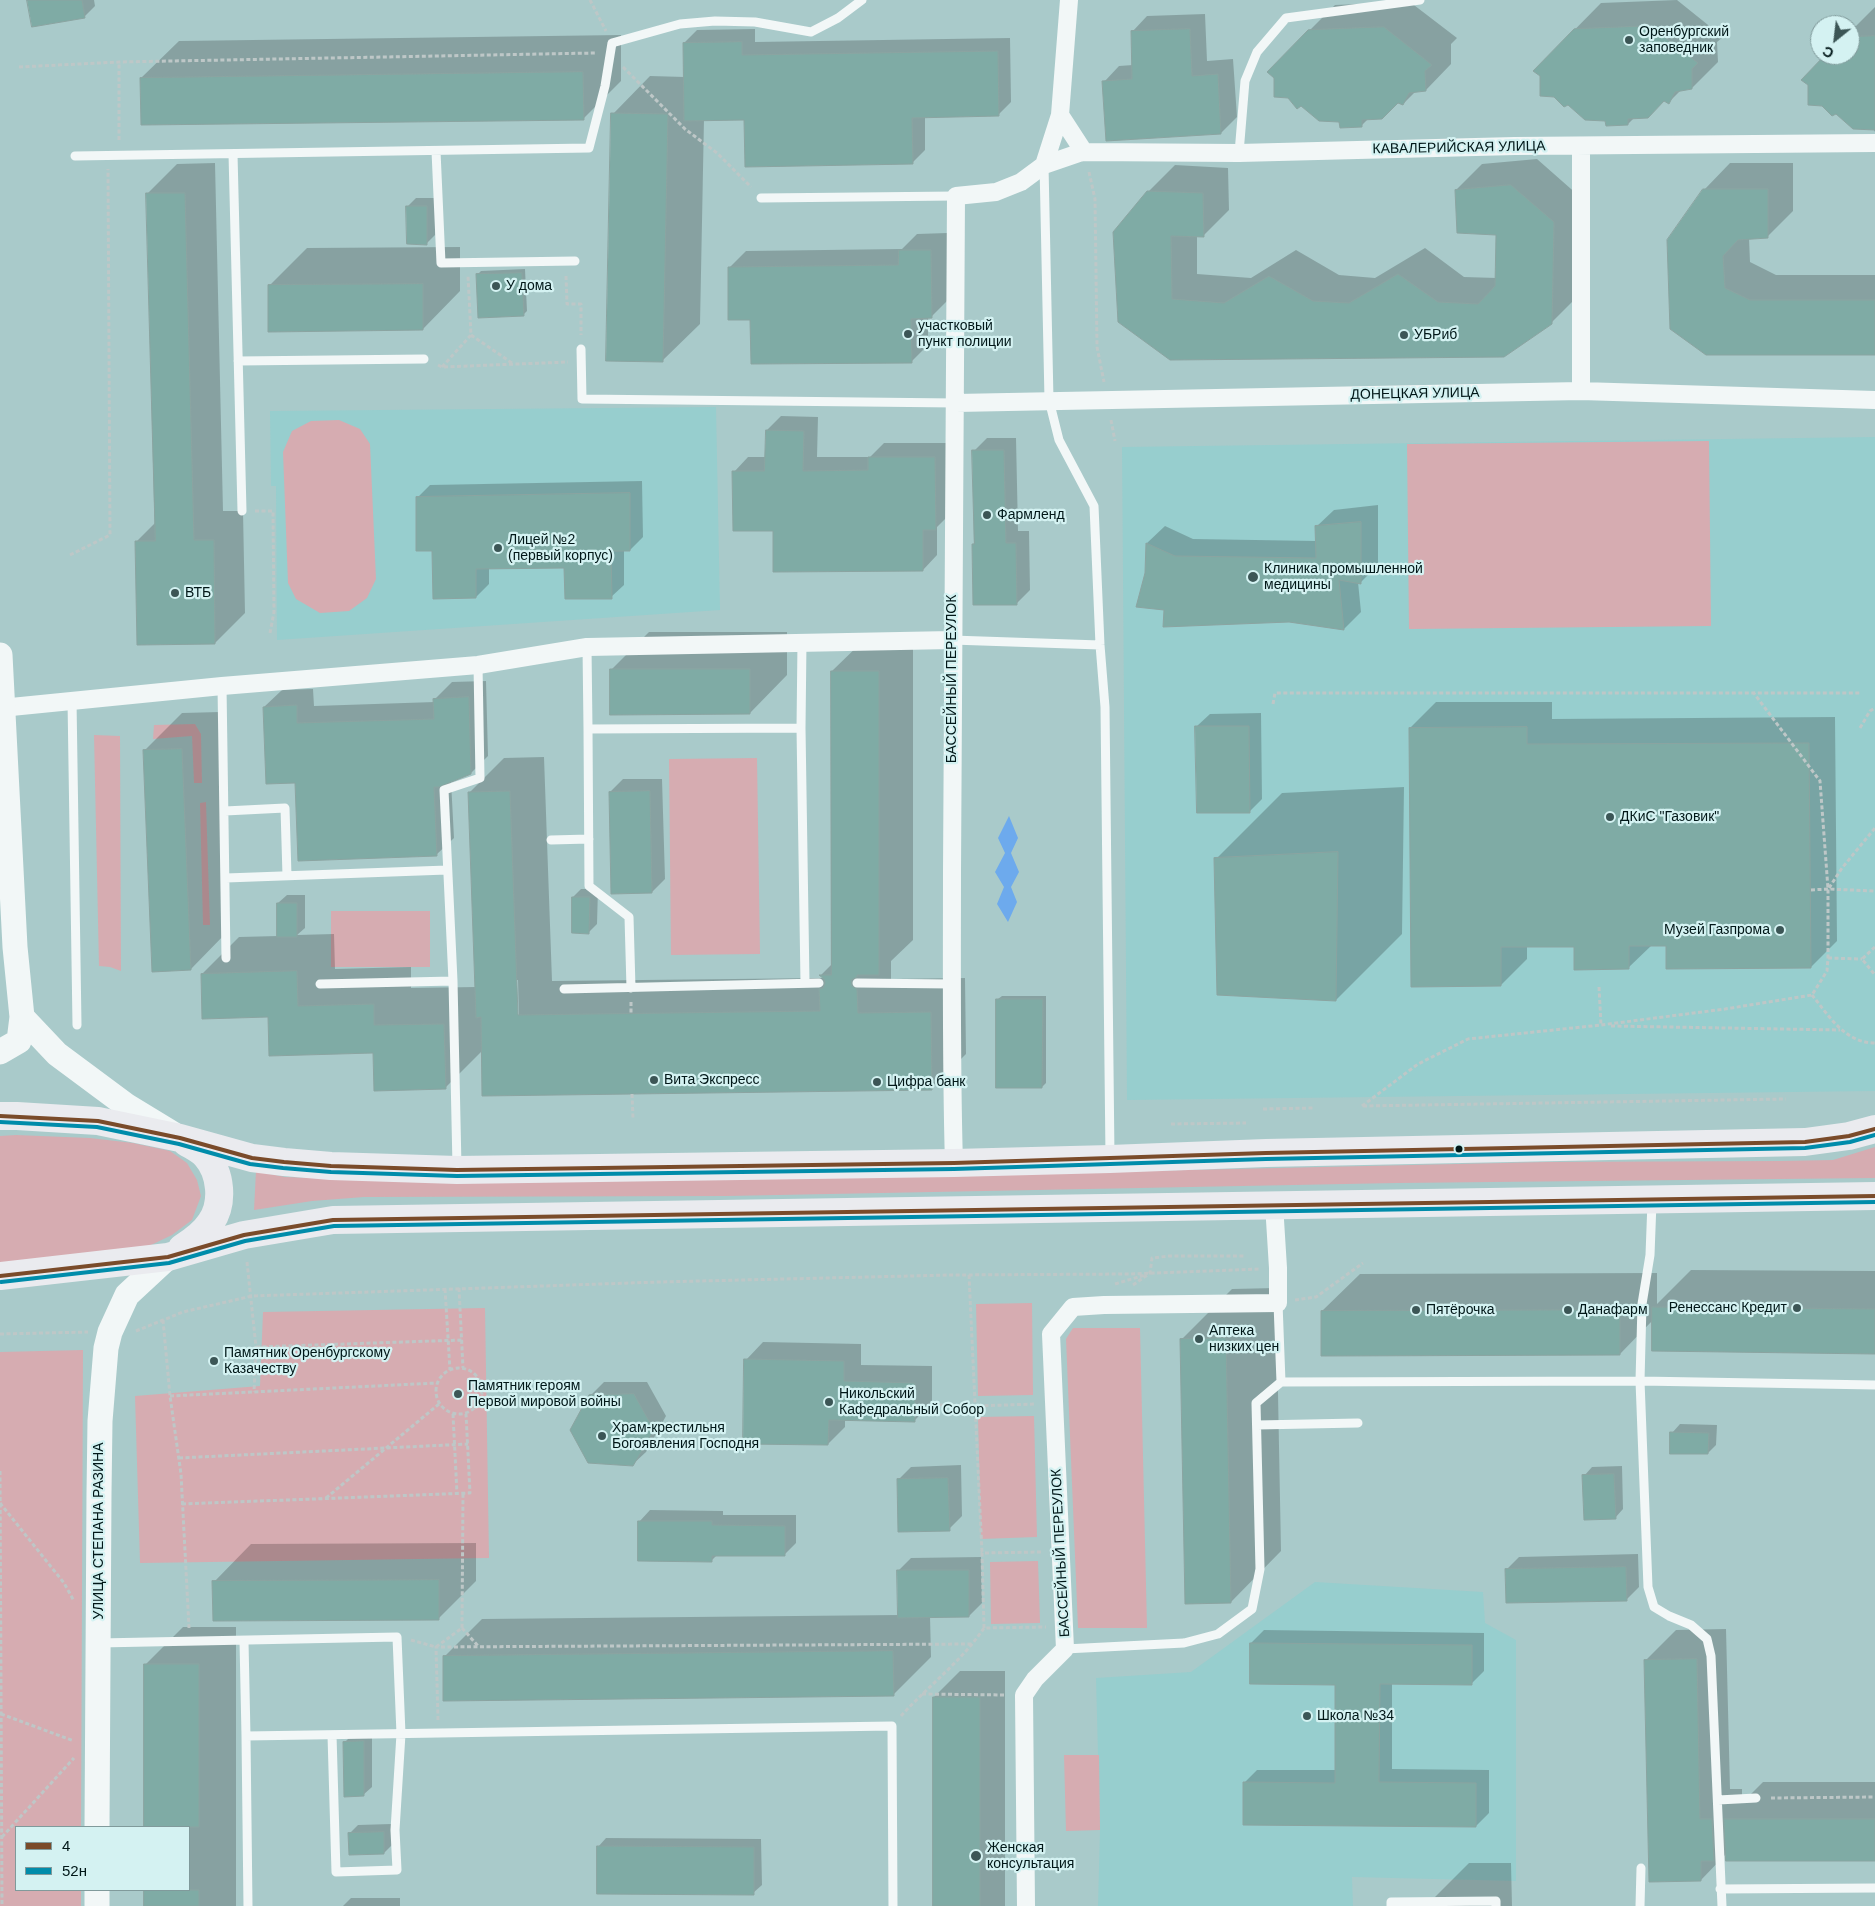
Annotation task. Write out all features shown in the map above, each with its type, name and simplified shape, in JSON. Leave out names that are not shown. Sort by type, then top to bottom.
[{"type":"main road","points":[[0,655],[1,708],[15,947],[22,1017],[18,1041],[0,1052]]},
{"type":"main road","points":[[22,1017],[57,1054],[127,1106],[205,1155],[215,1170],[219,1188],[218,1205],[211,1222],[198,1237],[168,1257]]},
{"type":"main road","points":[[0,1116],[98,1122],[180,1138],[252,1158],[284,1162],[331,1166],[457,1170],[954,1163],[1266,1153],[1805,1142],[1849,1136],[1875,1129]]},
{"type":"main road","points":[[0,1276],[168,1257],[244,1236],[332,1220],[1875,1196]]},
{"type":"main road","name":"УЛИЦА СТЕПАНА РАЗИНА","points":[[97,1826],[91,1745],[99,1643],[100,1421],[106,1348],[110,1332],[127,1295],[168,1257]]},
{"type":"main road","points":[[97,1891],[97,1906]]},
{"type":"street","points":[[1044,165],[1060,115],[1069,0]]},
{"type":"street","points":[[1060,115],[1084,152]]},
{"type":"street","name":"КАВАЛЕРИЙСКАЯ УЛИЦА","points":[[956,196],[996,192],[1021,182],[1044,165],[1084,152],[1239,153],[1515,146],[1875,143]]},
{"type":"street","points":[[1581,146],[1581,391]]},
{"type":"street","name":"БАССЕЙНЫЙ ПЕРЕУЛОК","points":[[954,1163],[952,640],[956,403],[956,196]]},
{"type":"street","name":"ДОНЕЦКАЯ УЛИЦА","points":[[956,403],[1581,391],[1875,400]]},
{"type":"street","points":[[1,708],[222,686],[478,665],[587,647],[952,640]]},
{"type":"street","points":[[1104,1305],[1278,1303],[1274,1204]]},
{"type":"street","name":"БАССЕЙНЫЙ ПЕРЕУЛОК","points":[[1024,1695],[1035,1679],[1066,1649],[1051,1334],[1073,1307],[1104,1305]]},
{"type":"street","points":[[1024,1695],[1026,1906]]},
{"type":"lane","points":[[75,156],[588,148],[605,86],[612,43],[680,24],[715,21],[756,22],[811,32],[838,18],[862,0]]},
{"type":"lane","points":[[1239,153],[1245,81],[1257,52],[1286,18],[1420,0]]},
{"type":"lane","points":[[436,151],[441,263],[576,261]]},
{"type":"lane","points":[[233,154],[242,511]]},
{"type":"lane","points":[[1044,165],[1048,400],[1059,440],[1094,506],[1100,645],[1105,707],[1110,1159]]},
{"type":"lane","points":[[761,198],[956,196]]},
{"type":"lane","points":[[581,348],[582,399],[956,403]]},
{"type":"lane","points":[[238,361],[424,359]]},
{"type":"lane","points":[[952,640],[1100,645]]},
{"type":"lane","points":[[802,642],[801,728],[806,983]]},
{"type":"lane","points":[[587,647],[589,886],[629,917],[631,988]]},
{"type":"lane","points":[[457,1170],[453,981],[444,790],[480,778],[478,665]]},
{"type":"lane","points":[[222,686],[226,958]]},
{"type":"lane","points":[[72,700],[77,1025]]},
{"type":"lane","points":[[588,729],[801,728]]},
{"type":"lane","points":[[225,811],[284,808],[287,876]]},
{"type":"lane","points":[[550,840],[589,839]]},
{"type":"lane","points":[[226,878],[448,870]]},
{"type":"lane","points":[[320,984],[453,981]]},
{"type":"lane","points":[[564,989],[819,983]]},
{"type":"lane","points":[[857,983],[952,984]]},
{"type":"lane","points":[[1652,1200],[1650,1255],[1642,1304],[1640,1381],[1648,1588],[1654,1607],[1669,1616],[1691,1625],[1707,1639],[1711,1656],[1722,1906]]},
{"type":"lane","points":[[1278,1303],[1281,1382]]},
{"type":"lane","points":[[1066,1649],[1184,1643],[1218,1634],[1252,1609],[1260,1569],[1256,1403],[1281,1382],[1640,1381],[1875,1385]]},
{"type":"lane","points":[[1257,1425],[1358,1423]]},
{"type":"lane","points":[[99,1643],[397,1637],[401,1734],[395,1830],[397,1870],[336,1872],[332,1735]]},
{"type":"lane","points":[[244,1640],[248,1906]]},
{"type":"lane","points":[[246,1736],[892,1726],[893,1906]]},
{"type":"lane","points":[[1718,1800],[1756,1798]]},
{"type":"lane","points":[[1640,1906],[1641,1868]]},
{"type":"lane","points":[[1720,1889],[1875,1888]]},
{"type":"lane","points":[[1391,1906],[1391,1902],[1496,1901],[1496,1906]]},
{"type":"path","points":[[590,0],[612,43]]},
{"type":"path","points":[[19,67],[119,62],[610,53],[685,129],[717,153],[761,198]]},
{"type":"path","points":[[119,62],[119,156]]},
{"type":"path","points":[[1084,152],[1095,199],[1097,347],[1105,387]]},
{"type":"path","points":[[70,555],[110,535],[108,156]]},
{"type":"path","points":[[565,261],[567,304],[581,304],[581,348]]},
{"type":"path","points":[[442,367],[471,335],[469,295]]},
{"type":"path","points":[[471,335],[513,364]]},
{"type":"path","points":[[424,359],[442,367],[581,361]]},
{"type":"path","points":[[1110,414],[1115,441]]},
{"type":"path","points":[[242,511],[273,511],[274,612],[270,633]]},
{"type":"path","points":[[1753,692],[1820,781],[1828,889],[1828,958],[1827,971],[1812,995],[1601,1026],[1468,1039],[1418,1064],[1362,1106],[1786,1099]]},
{"type":"path","points":[[1272,704],[1275,693],[1861,693]]},
{"type":"path","points":[[1860,728],[1870,711],[1875,708]]},
{"type":"path","points":[[1828,889],[1842,868],[1875,828]]},
{"type":"path","points":[[1811,890],[1875,890]]},
{"type":"path","points":[[1828,958],[1862,959],[1875,947]]},
{"type":"path","points":[[1862,959],[1875,975]]},
{"type":"path","points":[[1599,987],[1601,1026]]},
{"type":"path","points":[[1812,995],[1840,1030],[1865,1043],[1875,1043]]},
{"type":"path","points":[[631,1000],[631,1013]]},
{"type":"path","points":[[1601,1026],[1840,1030]]},
{"type":"path","points":[[632,1094],[633,1118]]},
{"type":"path","points":[[1263,1109],[1313,1108]]},
{"type":"path","points":[[1171,1124],[1246,1123]]},
{"type":"path","points":[[1104,1305],[1150,1273],[1152,1258],[1169,1256],[1246,1256]]},
{"type":"path","points":[[247,1262],[256,1346],[254,1392]]},
{"type":"path","points":[[1278,1303],[1316,1297],[1363,1263]]},
{"type":"path","points":[[0,1334],[138,1330],[183,1312],[252,1296],[459,1288],[1260,1269]]},
{"type":"path","points":[[1114,1284],[1150,1273]]},
{"type":"path","points":[[892,1726],[973,1644],[984,1628],[976,1406],[968,1275]]},
{"type":"path","points":[[459,1288],[462,1368]]},
{"type":"path","points":[[445,1289],[450,1370]]},
{"type":"path","points":[[163,1320],[170,1396],[179,1458],[189,1641]]},
{"type":"path","points":[[256,1346],[462,1340]]},
{"type":"path","points":[[462,1368],[474,1373],[481,1383],[482,1395],[477,1406],[466,1414],[453,1414],[439,1404],[435,1394],[437,1383],[442,1375],[450,1370],[462,1368]]},
{"type":"path","points":[[170,1396],[437,1383]]},
{"type":"path","points":[[326,1499],[439,1404]]},
{"type":"path","points":[[938,1405],[1054,1404]]},
{"type":"path","points":[[453,1414],[457,1494]]},
{"type":"path","points":[[182,1504],[470,1493],[466,1414]]},
{"type":"path","points":[[179,1458],[468,1444]]},
{"type":"path","points":[[0,1471],[2,1906]]},
{"type":"path","points":[[463,1494],[462,1628],[479,1647]]},
{"type":"path","points":[[0,1502],[64,1583],[79,1609]]},
{"type":"path","points":[[982,1553],[1048,1552]]},
{"type":"path","points":[[984,1628],[1050,1627]]},
{"type":"path","points":[[436,1647],[462,1628]]},
{"type":"path","points":[[397,1637],[436,1647],[973,1644]]},
{"type":"path","points":[[436,1647],[438,1733]]},
{"type":"path","points":[[922,1694],[1024,1695]]},
{"type":"path","points":[[1,1714],[91,1745],[2,1837]]},
{"type":"path","points":[[1756,1798],[1875,1797]]},
{"type":"shaded area","name":"Лицей №2 (первый корпус)","points":[[716,407],[720,610],[277,640],[276,486],[271,486],[270,411]]},
{"type":"shaded area","points":[[339,420],[360,429],[370,444],[376,579],[367,598],[349,611],[320,613],[296,599],[288,583],[283,452],[292,431],[311,421]]},
{"type":"shaded area","points":[[1875,437],[1875,1091],[1127,1100],[1122,447]]},
{"type":"shaded area","points":[[1709,441],[1711,626],[1409,629],[1407,444]]},
{"type":"shaded area","points":[[195,724],[201,734],[202,783],[194,783],[192,736],[153,739],[154,725]]},
{"type":"shaded area","points":[[94,735],[120,736],[121,971],[99,966]]},
{"type":"shaded area","points":[[757,758],[760,954],[671,955],[669,759]]},
{"type":"shaded area","points":[[206,802],[210,925],[203,925],[200,803]]},
{"type":"shaded area","points":[[331,911],[430,911],[430,967],[331,967]]},
{"type":"shaded area","points":[[0,1136],[90,1138],[133,1143],[170,1151],[187,1163],[197,1180],[201,1196],[192,1220],[172,1235],[149,1246],[0,1263]]},
{"type":"shaded area","points":[[1875,1147],[1875,1178],[1397,1183],[726,1196],[364,1197],[312,1201],[254,1210],[256,1171],[285,1177],[342,1179],[961,1175],[1548,1162],[1833,1160]]},
{"type":"shaded area","points":[[1032,1303],[1033,1395],[978,1396],[976,1304]]},
{"type":"shaded area","points":[[485,1308],[489,1558],[140,1563],[135,1396],[260,1386],[263,1312]]},
{"type":"shaded area","points":[[1073,1328],[1140,1328],[1147,1628],[1078,1628],[1066,1339]]},
{"type":"shaded area","points":[[83,1350],[81,1826],[15,1826],[15,1891],[81,1891],[81,1906],[0,1906],[0,1352]]},
{"type":"shaded area","points":[[1034,1416],[1037,1537],[981,1539],[978,1417]]},
{"type":"shaded area","points":[[1038,1561],[1040,1623],[991,1624],[990,1562]]},
{"type":"shaded area","name":"Школа №34","points":[[1315,1582],[1483,1592],[1485,1623],[1516,1640],[1516,1881],[1352,1877],[1353,1906],[1098,1906],[1100,1830],[1096,1678],[1191,1672]]},
{"type":"shaded area","points":[[1064,1755],[1099,1755],[1100,1830],[1066,1831]]},
{"type":"water","points":[[1009,816],[1018,838],[1011,853],[1019,872],[1011,887],[1017,902],[1008,922],[997,904],[1004,887],[995,872],[1005,853],[998,838]]},
{"type":"building","points":[[27,0],[82,0],[85,18],[32,27]]},
{"type":"building","points":[[1650,26],[1698,63],[1692,69],[1692,89],[1675,92],[1669,104],[1664,101],[1648,118],[1628,119],[1628,125],[1606,126],[1605,121],[1585,120],[1568,105],[1564,107],[1554,97],[1540,96],[1540,76],[1533,71],[1574,29]]},
{"type":"building","points":[[1384,27],[1432,65],[1425,71],[1426,91],[1409,93],[1403,105],[1398,103],[1382,119],[1362,120],[1362,127],[1340,128],[1339,122],[1319,121],[1301,106],[1297,109],[1288,98],[1274,97],[1274,78],[1267,72],[1308,30]]},
{"type":"building","points":[[1190,29],[1192,76],[1218,74],[1221,134],[1106,141],[1102,81],[1132,79],[1131,31]]},
{"type":"building","points":[[1875,36],[1875,130],[1853,129],[1836,114],[1832,116],[1822,106],[1808,105],[1808,85],[1801,80],[1815,65],[1860,65],[1860,37]]},
{"type":"building","points":[[742,42],[742,55],[998,51],[999,116],[912,118],[913,164],[745,167],[744,120],[684,121],[683,43]]},
{"type":"building","points":[[583,72],[584,120],[141,125],[140,78]]},
{"type":"building","points":[[611,113],[668,114],[663,362],[606,361]]},
{"type":"building","points":[[1511,185],[1554,222],[1552,324],[1504,357],[1170,360],[1118,322],[1113,232],[1147,191],[1203,193],[1204,237],[1171,236],[1172,299],[1224,303],[1269,276],[1313,301],[1349,303],[1398,274],[1438,302],[1478,304],[1495,286],[1496,235],[1457,233],[1455,190]]},
{"type":"building","points":[[1703,189],[1768,189],[1768,238],[1738,240],[1723,256],[1725,288],[1750,300],[1875,300],[1875,355],[1706,355],[1670,329],[1667,240]]},
{"type":"building","points":[[146,193],[185,193],[194,540],[214,540],[215,644],[137,645],[135,541],[155,541]]},
{"type":"building","points":[[406,206],[427,206],[427,245],[407,244]]},
{"type":"building","points":[[899,250],[931,250],[932,318],[911,319],[912,363],[751,364],[750,320],[728,320],[728,267],[898,265]]},
{"type":"building","points":[[522,273],[524,316],[478,318],[476,274]]},
{"type":"building","points":[[423,284],[423,330],[268,332],[268,285]]},
{"type":"building","points":[[766,430],[804,431],[803,471],[868,470],[868,457],[935,457],[936,530],[923,530],[923,571],[773,572],[773,531],[733,531],[732,471],[764,471]]},
{"type":"building","points":[[972,450],[1004,450],[1006,543],[1016,543],[1017,605],[973,605]]},
{"type":"building","points":[[630,493],[630,551],[611,551],[612,599],[565,599],[564,568],[476,569],[476,598],[433,599],[432,551],[416,551],[416,497]]},
{"type":"building","name":"Клиника промышленной медицины","points":[[1361,522],[1361,584],[1339,580],[1344,630],[1289,622],[1163,627],[1164,610],[1136,607],[1145,573],[1146,543],[1175,556],[1316,558],[1315,526]]},
{"type":"building","points":[[610,669],[750,669],[750,714],[610,715]]},
{"type":"building","points":[[831,671],[879,671],[879,975],[857,975],[857,977],[851,980],[852,986],[857,989],[858,1013],[931,1012],[932,1090],[482,1096],[481,1017],[476,1018],[468,792],[510,791],[518,1015],[820,1011],[819,989],[823,988],[825,983],[824,979],[819,975],[831,975]]},
{"type":"building","points":[[469,697],[471,774],[439,787],[434,787],[437,856],[298,861],[295,783],[266,784],[263,707],[297,705],[297,723],[434,719],[433,699]]},
{"type":"building","points":[[1195,726],[1249,726],[1250,813],[1197,813]]},
{"type":"building","name":"ДКиC \"Газовик\"","points":[[1527,727],[1527,744],[1809,743],[1811,968],[1666,969],[1666,946],[1629,946],[1629,969],[1574,970],[1574,947],[1501,947],[1501,986],[1411,987],[1409,728]]},
{"type":"building","points":[[182,749],[191,970],[152,972],[143,750]]},
{"type":"building","points":[[650,791],[652,893],[611,894],[609,792]]},
{"type":"building","points":[[1338,852],[1336,1001],[1217,995],[1214,858]]},
{"type":"building","points":[[572,897],[590,897],[589,934],[572,933]]},
{"type":"building","points":[[277,903],[297,903],[297,937],[277,937]]},
{"type":"building","points":[[297,971],[298,1006],[374,1004],[374,1025],[444,1024],[446,1089],[374,1091],[373,1053],[269,1056],[268,1017],[202,1019],[201,974]]},
{"type":"building","points":[[996,999],[1043,999],[1042,1088],[996,1088]]},
{"type":"building","points":[[1652,1307],[1875,1309],[1875,1354],[1652,1351]]},
{"type":"building","points":[[1620,1310],[1620,1355],[1321,1356],[1321,1311]]},
{"type":"building","points":[[1226,1338],[1231,1603],[1185,1604],[1180,1339]]},
{"type":"building","name":"Никольский Кафедральный Собор","points":[[744,1359],[844,1361],[844,1381],[915,1383],[915,1422],[829,1420],[828,1445],[743,1444]]},
{"type":"building","points":[[634,1394],[654,1430],[633,1466],[588,1463],[570,1430],[589,1395]]},
{"type":"building","points":[[1670,1432],[1709,1433],[1708,1454],[1670,1454]]},
{"type":"building","points":[[1614,1474],[1616,1519],[1584,1520],[1582,1475]]},
{"type":"building","points":[[948,1478],[950,1531],[898,1532],[897,1479]]},
{"type":"building","points":[[638,1521],[712,1521],[712,1525],[785,1526],[785,1556],[712,1556],[712,1562],[638,1561]]},
{"type":"building","points":[[1626,1567],[1627,1601],[1506,1603],[1505,1569]]},
{"type":"building","points":[[897,1570],[969,1570],[969,1617],[898,1618]]},
{"type":"building","points":[[439,1580],[439,1620],[213,1621],[212,1581]]},
{"type":"building","points":[[1250,1643],[1472,1645],[1472,1685],[1380,1684],[1379,1782],[1476,1783],[1476,1827],[1243,1825],[1243,1782],[1335,1783],[1335,1685],[1250,1684]]},
{"type":"building","points":[[893,1651],[894,1696],[443,1701],[443,1656]]},
{"type":"building","points":[[1697,1659],[1700,1819],[1712,1819],[1714,1861],[1701,1861],[1701,1881],[1649,1882],[1644,1660]]},
{"type":"building","points":[[144,1664],[199,1664],[199,1827],[144,1826]]},
{"type":"building","points":[[933,1697],[980,1697],[980,1906],[933,1906]]},
{"type":"building","points":[[364,1741],[364,1796],[344,1797],[343,1742]]},
{"type":"building","points":[[1724,1819],[1875,1819],[1875,1861],[1726,1861]]},
{"type":"building","points":[[384,1832],[384,1854],[349,1855],[348,1833]]},
{"type":"building","points":[[597,1846],[754,1847],[754,1895],[597,1894]]},
{"type":"building","points":[[199,1890],[199,1906],[144,1906],[144,1891]]},
{"type":"transit line","name":"4","points":[[0,1116],[98,1121],[180,1138],[252,1158],[284,1162],[331,1166],[457,1170],[954,1163],[1266,1153],[1805,1142],[1849,1136],[1875,1129]]},
{"type":"transit line","name":"52н","points":[[0,1122],[97,1127],[179,1144],[250,1164],[283,1168],[331,1172],[457,1176],[954,1169],[1266,1159],[1805,1148],[1850,1142],[1875,1135]]},
{"type":"transit line","name":"4","points":[[0,1276],[168,1257],[244,1235],[333,1220],[1875,1196]]},
{"type":"transit line","name":"52н","points":[[1,1282],[169,1263],[245,1241],[334,1226],[1875,1202]]},
{"type":"place","name":"Оренбургский заповедник","points":[[1629,40]]},
{"type":"place","name":"У дома","points":[[496,286]]},
{"type":"place","name":"участковый пункт полиции","points":[[908,334]]},
{"type":"place","name":"УБРиб","points":[[1404,335]]},
{"type":"place","name":"Фармленд","points":[[987,515]]},
{"type":"place","name":"Лицей №2 (первый корпус)","points":[[498,548]]},
{"type":"place","name":"Клиника промышленной медицины","points":[[1253,577]]},
{"type":"place","name":"ВТБ","points":[[175,593]]},
{"type":"place","name":"ДКиC \"Газовик\"","points":[[1610,817]]},
{"type":"place","name":"Музей Газпрома","points":[[1780,930]]},
{"type":"place","name":"Вита Экспресс","points":[[654,1080]]},
{"type":"place","name":"Цифра банк","points":[[877,1082]]},
{"type":"place","name":"Ренессанс Кредит","points":[[1797,1308]]},
{"type":"place","name":"Пятёрочка","points":[[1416,1310]]},
{"type":"place","name":"Данафарм","points":[[1568,1310]]},
{"type":"place","name":"Аптека низких цен","points":[[1199,1339]]},
{"type":"place","name":"Памятник Оренбургскому Казачеству","points":[[214,1361]]},
{"type":"place","name":"Памятник героям Первой мировой войны","points":[[458,1394]]},
{"type":"place","name":"Никольский Кафедральный Собор","points":[[829,1402]]},
{"type":"place","name":"Храм-крестильня Богоявления Господня","points":[[602,1436]]},
{"type":"place","name":"Школа №34","points":[[1307,1716]]},
{"type":"place","name":"Женская консультация","points":[[976,1856]]}]
